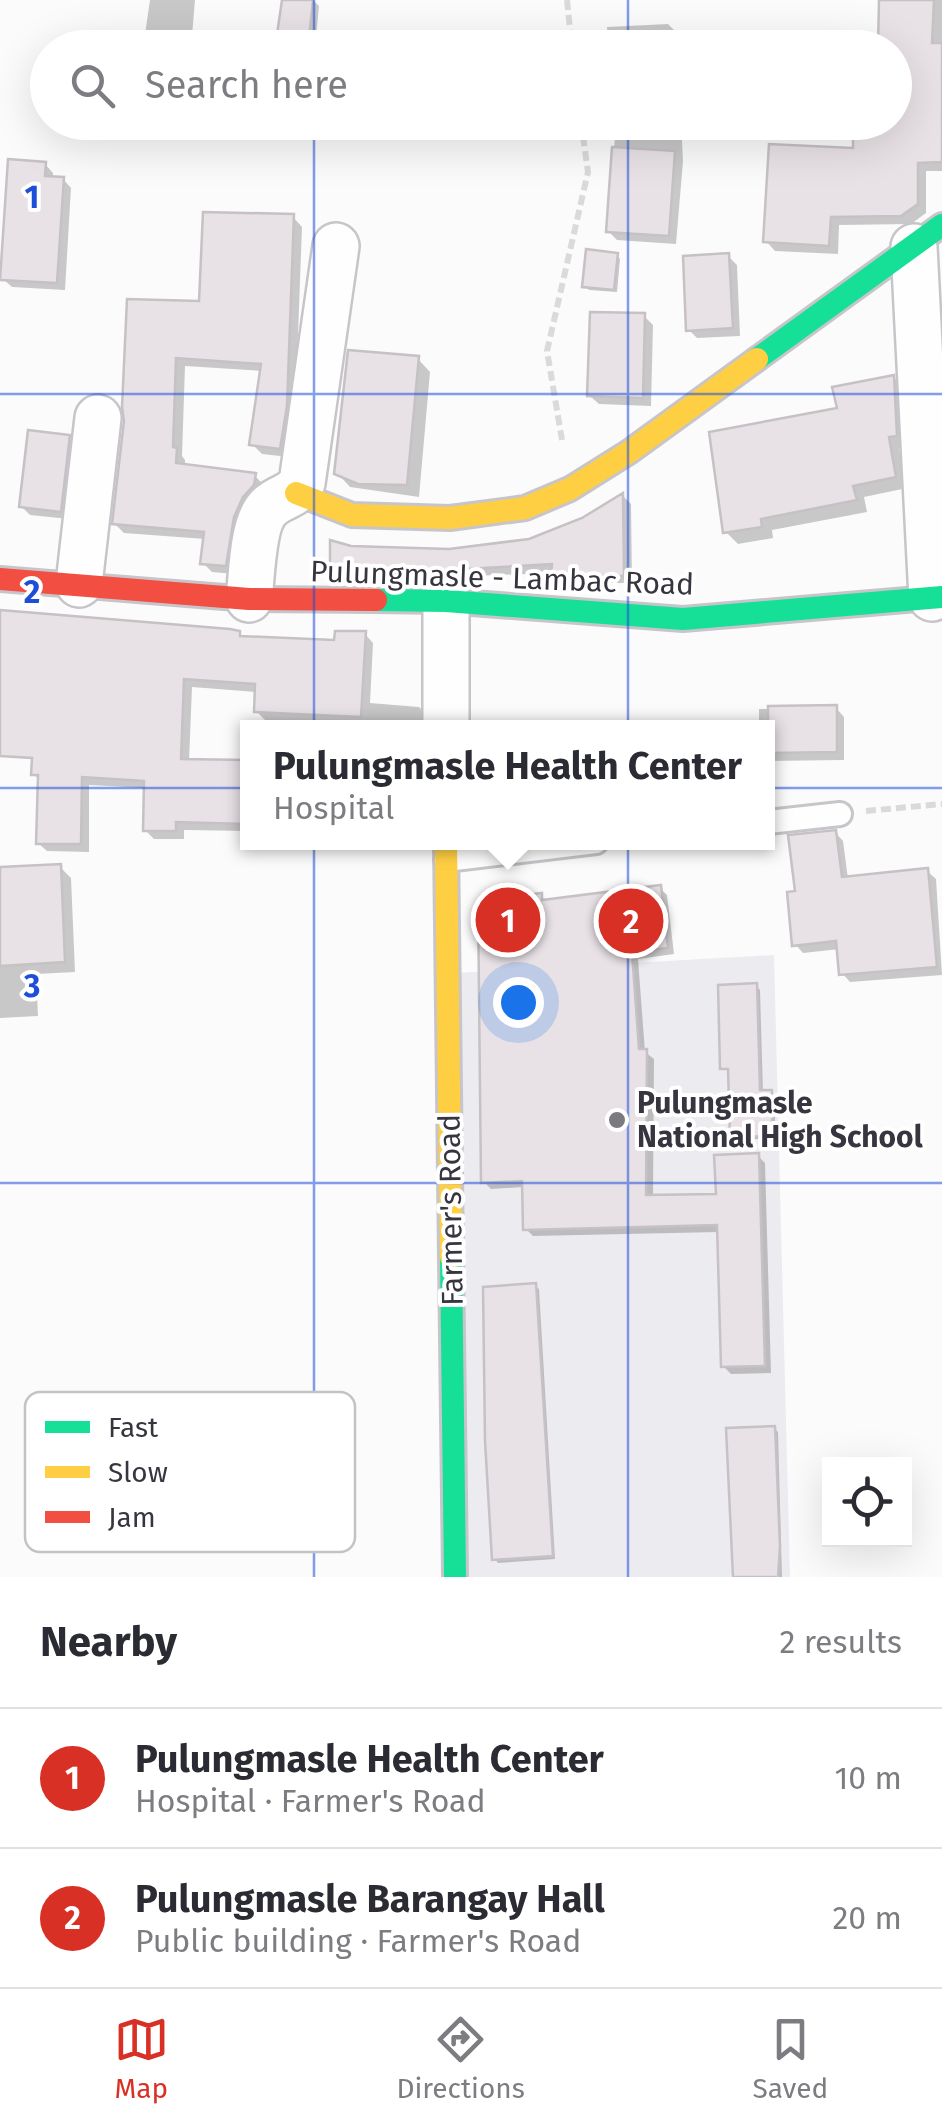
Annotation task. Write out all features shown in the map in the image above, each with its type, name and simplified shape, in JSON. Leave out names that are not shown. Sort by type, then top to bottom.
[{"type":"street","points":[[296,493],[352,516],[450,518],[526,508],[570,489],[629,452],[928,236]]},
{"type":"street","points":[[928,236],[937,598]]},
{"type":"street","points":[[248,599],[260,518],[272,504],[296,493],[302,483],[336,246]]},
{"type":"street","points":[[79,584],[98,418]]},
{"type":"street","name":"Pulungmasle - Lambac Road","points":[[0,579],[248,599],[446,601],[683,619],[937,598]]},
{"type":"street","points":[[446,601],[446,720]]},
{"type":"street","name":"Farmer's Road","points":[[446,851],[455,1577]]},
{"type":"lane","points":[[775,821],[840,814]]},
{"type":"path","points":[[567,0],[570,30]]},
{"type":"path","points":[[570,489],[547,351],[588,172],[584,140]]},
{"type":"path","points":[[840,814],[942,804]]},
{"type":"shaded area","name":"Pulungmasle National High School","points":[[774,955],[790,1577],[467,1577],[456,973]]},
{"type":"building","points":[[282,0],[313,0],[310,30],[278,30]]},
{"type":"building","points":[[879,0],[934,0],[932,43],[942,43],[942,162],[918,163],[918,204],[901,216],[831,217],[829,246],[763,242],[769,144],[853,148],[853,140],[912,140],[912,30],[878,30]]},
{"type":"building","points":[[612,147],[675,151],[669,236],[606,232]]},
{"type":"building","points":[[8,159],[46,162],[45,176],[64,177],[57,283],[0,280]]},
{"type":"building","points":[[203,212],[294,214],[287,406],[280,449],[249,445],[261,364],[176,358],[176,463],[256,473],[254,485],[234,517],[226,566],[200,564],[204,532],[112,524],[124,421],[127,299],[199,301]]},
{"type":"building","points":[[586,249],[618,253],[614,290],[582,287]]},
{"type":"building","points":[[729,253],[733,328],[686,331],[683,256]]},
{"type":"building","points":[[590,312],[645,313],[643,398],[587,396]]},
{"type":"building","points":[[348,350],[419,356],[407,485],[358,484],[334,474]]},
{"type":"building","points":[[894,375],[897,436],[889,437],[896,477],[853,486],[857,500],[761,519],[762,527],[723,533],[709,432],[837,408],[832,387]]},
{"type":"building","points":[[28,430],[70,435],[61,512],[19,507]]},
{"type":"building","points":[[623,493],[624,576],[551,575],[552,564],[450,570],[330,569],[330,540],[351,546],[449,549],[529,539],[582,518]]},
{"type":"building","points":[[0,610],[230,629],[240,631],[240,636],[334,640],[335,631],[366,631],[361,717],[254,712],[255,684],[184,679],[181,759],[240,760],[240,824],[176,822],[176,831],[143,831],[144,781],[82,777],[81,844],[36,844],[38,775],[31,775],[32,758],[0,756]]},
{"type":"building","points":[[837,705],[837,752],[775,753],[775,720],[768,720],[768,706]]},
{"type":"building","points":[[836,830],[842,877],[928,868],[937,967],[839,975],[836,941],[792,946],[787,892],[795,891],[788,835]]},
{"type":"building","points":[[61,864],[65,962],[0,966],[0,867]]},
{"type":"building","points":[[661,885],[668,948],[632,952],[639,1049],[647,1049],[646,1195],[716,1194],[714,1155],[759,1153],[765,1366],[721,1367],[717,1225],[523,1230],[522,1181],[481,1183],[478,900],[542,893],[542,900]]},
{"type":"building","points":[[757,983],[760,1090],[772,1090],[772,1136],[730,1137],[728,1069],[720,1069],[718,985]]},
{"type":"building","points":[[536,1283],[553,1556],[492,1560],[485,1441],[483,1287]]},
{"type":"building","points":[[775,1426],[778,1577],[733,1577],[726,1428]]},
{"type":"traffic: fast","points":[[757,359],[942,225]]},
{"type":"traffic: fast","points":[[376,600],[446,601],[683,619],[942,597]]},
{"type":"traffic: fast","points":[[451,1257],[455,1577]]},
{"type":"traffic: slow","points":[[296,493],[352,515],[450,518],[525,508],[570,489],[629,452],[757,359]]},
{"type":"traffic: slow","points":[[446,850],[451,1257]]},
{"type":"traffic: jam","points":[[0,579],[249,599],[376,600]]},
{"type":"place","name":"Pulungmasle Health Center","points":[[508,920]]},
{"type":"place","name":"Pulungmasle Barangay Hall","points":[[631,921]]},
{"type":"place","name":"Pulungmasle National High School","points":[[617,1120]]}]
